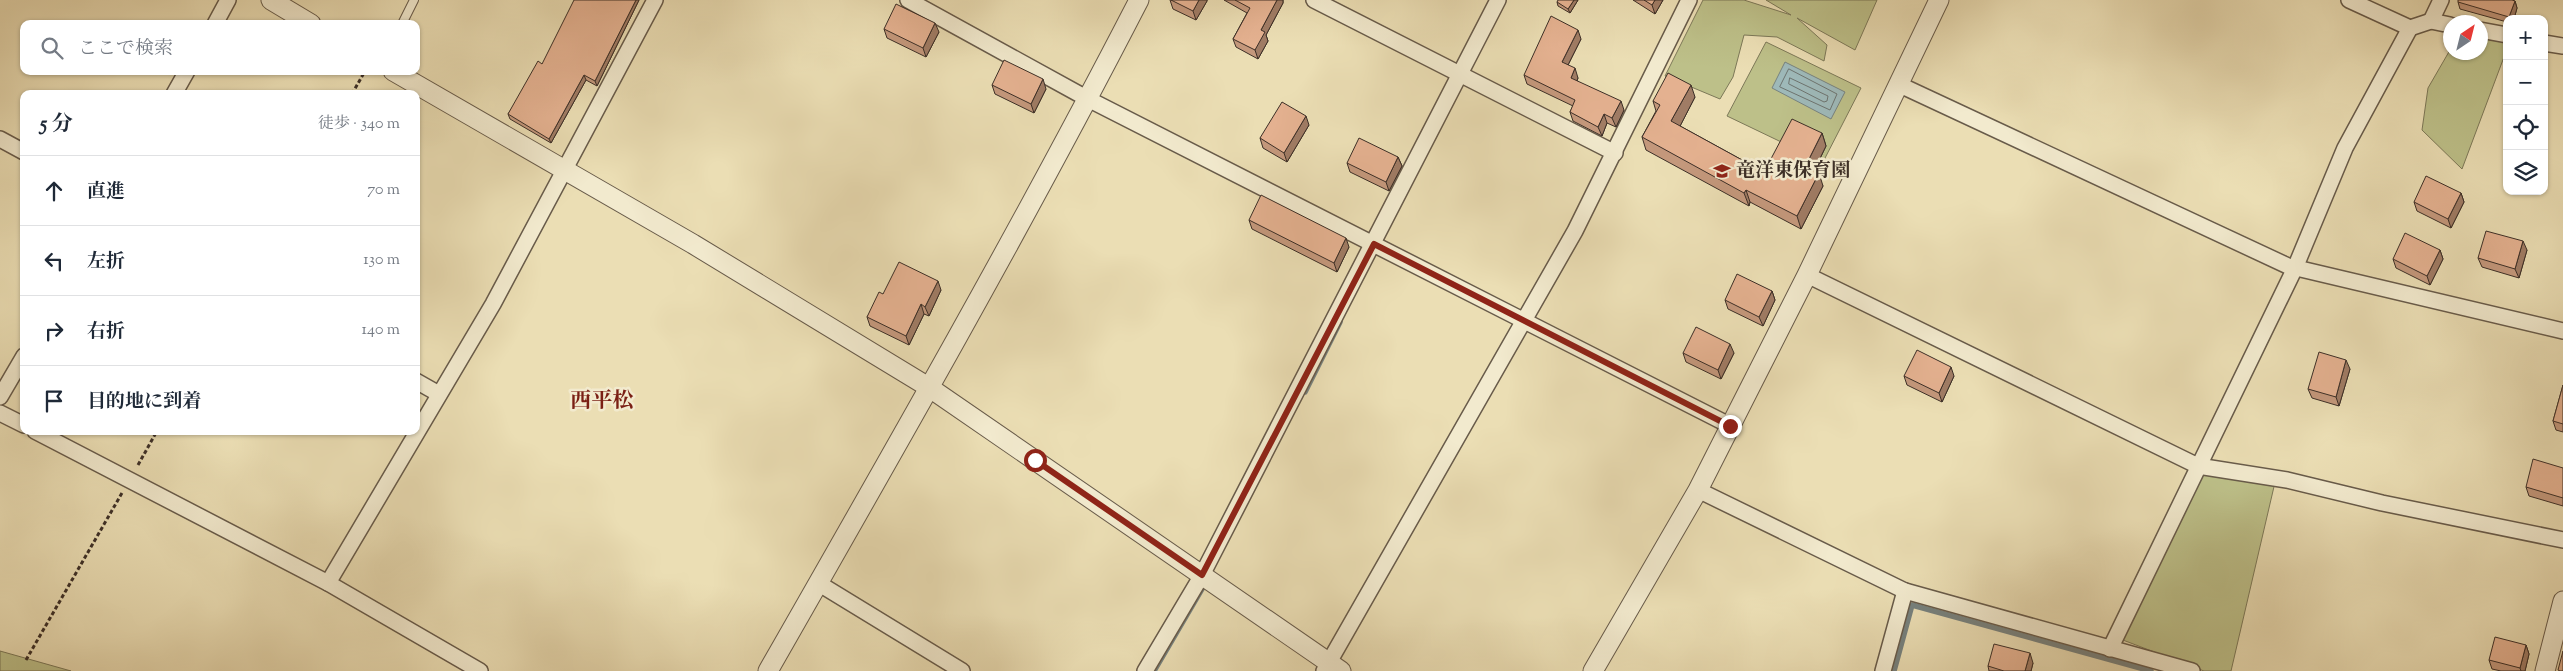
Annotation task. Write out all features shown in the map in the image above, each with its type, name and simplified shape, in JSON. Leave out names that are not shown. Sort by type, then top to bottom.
[{"type":"street","points":[[217,20],[228,0]]},
{"type":"street","points":[[271,0],[305,20]]},
{"type":"street","points":[[420,427],[492,304],[655,0]]},
{"type":"street","points":[[908,0],[1088,99],[1730,426]]},
{"type":"street","points":[[768,671],[930,388],[1088,99],[1139,0]]},
{"type":"street","points":[[1314,0],[1615,153]]},
{"type":"street","points":[[1144,671],[1202,575],[1498,0]]},
{"type":"street","points":[[400,75],[692,244],[930,388],[1202,575],[1331,668],[1575,231],[1689,0]]},
{"type":"street","points":[[1593,671],[1698,490],[1807,275],[1900,85],[1939,0]]},
{"type":"street","points":[[2349,0],[2410,28],[2431,21],[2443,24]]},
{"type":"street","points":[[2431,21],[2441,0]]},
{"type":"street","points":[[2110,648],[2296,268],[2345,148],[2410,28]]},
{"type":"street","points":[[2488,32],[2503,35]]},
{"type":"street","points":[[2548,44],[2563,46]]},
{"type":"street","points":[[176,90],[186,75]]},
{"type":"street","points":[[1900,85],[2186,220],[2296,268],[2563,331]]},
{"type":"street","points":[[0,139],[20,150]]},
{"type":"street","points":[[1807,275],[2198,466],[2287,480],[2382,503],[2563,540]]},
{"type":"street","points":[[0,397],[20,363]]},
{"type":"street","points":[[420,383],[439,394]]},
{"type":"street","points":[[0,413],[20,424]]},
{"type":"street","points":[[43,435],[328,584],[480,671]]},
{"type":"street","points":[[328,584],[415,435]]},
{"type":"street","points":[[1698,490],[1905,591],[2110,648],[2155,666],[2192,671]]},
{"type":"street","points":[[818,583],[962,671]]},
{"type":"street","points":[[1883,671],[1905,591]]},
{"type":"street","points":[[2545,671],[2563,601]]},
{"type":"lane","points":[[404,20],[414,0]]},
{"type":"path","points":[[354,90],[364,75]]},
{"type":"path","points":[[26,660],[155,435]]},
{"type":"green space","points":[[1703,0],[1744,0],[1791,15],[1766,0],[1877,0],[1855,50],[1797,18],[1827,45],[1824,61],[1777,37],[1744,35],[1733,77],[1720,99],[1665,76]]},
{"type":"green space","points":[[2488,36],[2503,36],[2503,60],[2462,169],[2422,130],[2428,88],[2444,60],[2488,60]]},
{"type":"green space","points":[[1766,42],[1861,88],[1823,162],[1727,116]]},
{"type":"green space","points":[[2198,466],[2276,478],[2231,671],[2204,671],[2115,637]]},
{"type":"green space","points":[[0,651],[71,671],[0,671]]},
{"type":"water","points":[[1785,62],[1845,92],[1831,119],[1772,88]]},
{"type":"building","points":[[574,0],[636,0],[595,81],[584,75],[549,139],[508,114],[538,61],[542,64]]},
{"type":"building","points":[[1171,0],[1199,0],[1193,11]]},
{"type":"building","points":[[1235,0],[1277,0],[1261,30],[1265,32],[1255,50],[1233,39],[1250,8]]},
{"type":"building","points":[[1558,0],[1574,0],[1568,9],[1557,2]]},
{"type":"building","points":[[1644,0],[1655,0],[1652,5]]},
{"type":"building","points":[[2458,0],[2515,1],[2510,15],[2503,15],[2458,2]]},
{"type":"building","points":[[896,4],[935,23],[923,48],[884,29]]},
{"type":"building","points":[[1551,16],[1578,30],[1562,62],[1575,68],[1571,78],[1621,101],[1612,118],[1604,114],[1598,127],[1570,112],[1575,100],[1524,75]]},
{"type":"building","points":[[1004,60],[1043,79],[1031,104],[992,85]]},
{"type":"building","points":[[1668,73],[1691,85],[1671,121],[1764,172],[1792,119],[1822,133],[1805,167],[1819,173],[1797,216],[1746,190],[1744,193],[1642,137],[1660,105],[1653,101]]},
{"type":"building","points":[[1282,102],[1306,116],[1284,153],[1260,138]]},
{"type":"building","points":[[1359,138],[1398,157],[1386,182],[1347,163]]},
{"type":"building","points":[[2426,176],[2461,193],[2448,219],[2414,202]]},
{"type":"building","points":[[1261,195],[1346,238],[1334,263],[1249,220]]},
{"type":"building","points":[[2486,231],[2523,241],[2515,269],[2478,258]]},
{"type":"building","points":[[2405,233],[2440,250],[2427,276],[2393,259]]},
{"type":"building","points":[[899,262],[938,281],[925,307],[921,304],[906,336],[867,317],[879,292],[883,294]]},
{"type":"building","points":[[1737,274],[1772,291],[1759,317],[1725,300]]},
{"type":"building","points":[[1696,327],[1730,344],[1718,370],[1683,353]]},
{"type":"building","points":[[1917,350],[1951,367],[1939,393],[1904,376]]},
{"type":"building","points":[[2319,352],[2346,360],[2336,397],[2308,389]]},
{"type":"building","points":[[2563,385],[2563,424],[2553,421]]},
{"type":"building","points":[[2533,459],[2563,468],[2563,498],[2526,487]]},
{"type":"building","points":[[2495,637],[2526,645],[2520,668],[2489,660]]},
{"type":"building","points":[[1994,644],[2030,653],[2025,671],[2004,671],[1988,666]]},
{"type":"building","points":[[2563,651],[2563,671],[2560,671],[2558,670]]},
{"type":"waterway","points":[[1305,392],[1340,322]]},
{"type":"waterway","points":[[1154,671],[1206,582]]},
{"type":"waterway","points":[[1894,671],[1912,605],[2151,671]]},
{"type":"place","name":"竜洋東保育園","points":[[1722,171]]},
{"type":"district","name":"西平松","points":[[602,402]]},
{"type":"route","points":[[1035,460],[1202,575],[1374,244],[1730,426]]}]
